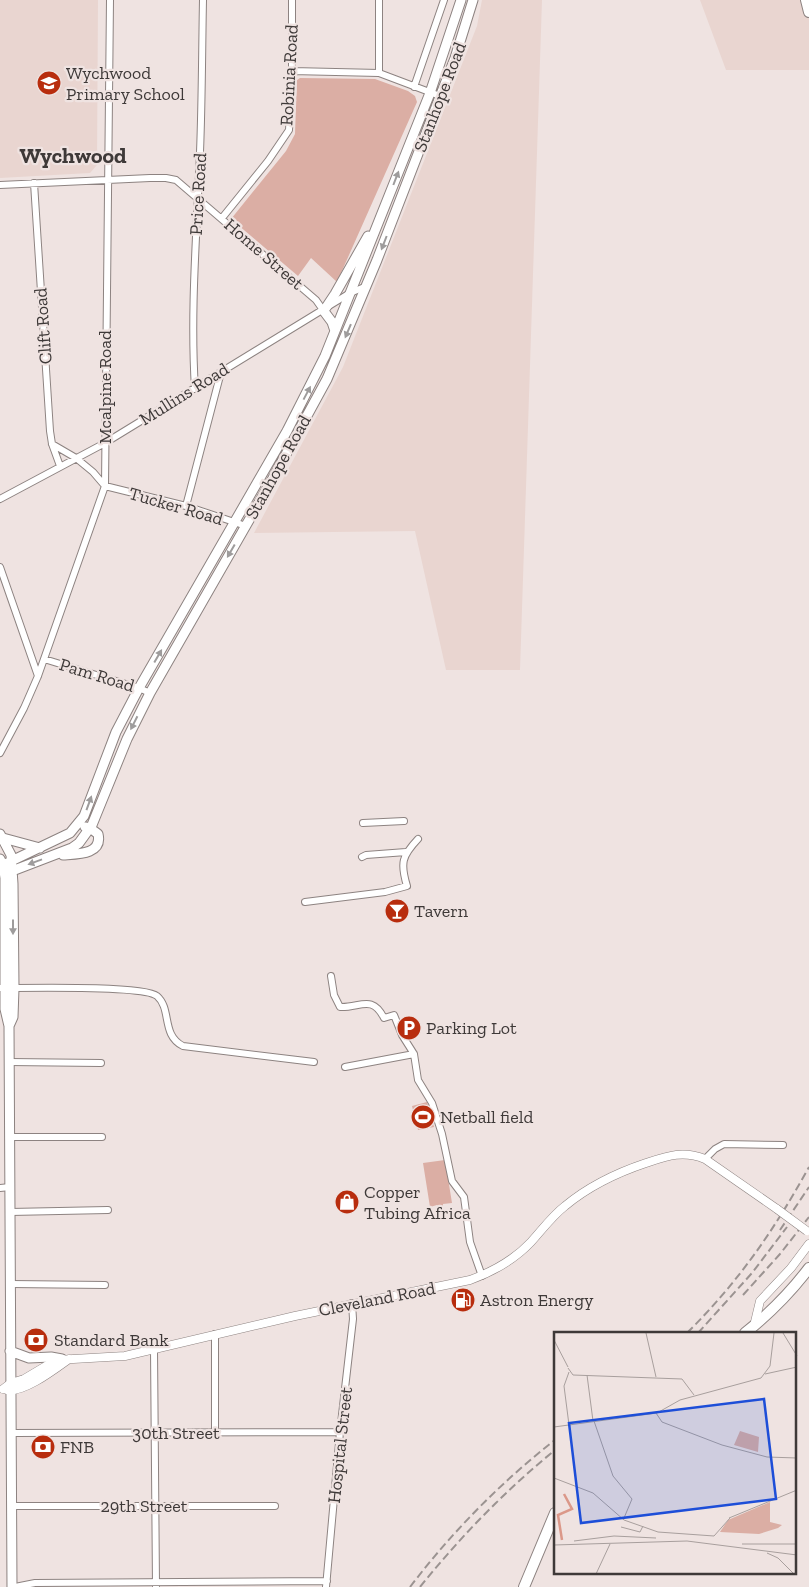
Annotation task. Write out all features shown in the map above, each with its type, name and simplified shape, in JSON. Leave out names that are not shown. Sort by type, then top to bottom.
[{"type":"main road","name":"Stanhope Road","points":[[6,866],[70,833],[84,816],[116,732],[311,387],[430,92],[461,0]]},
{"type":"main road","name":"Stanhope Road","points":[[6,866],[52,856],[65,851],[79,842],[90,828],[100,808],[127,739],[150,693],[246,526],[327,379],[366,286],[455,58],[473,0]]},
{"type":"main road","points":[[806,0],[809,12]]},
{"type":"main road","points":[[335,331],[324,309],[335,294],[385,207]]},
{"type":"main road","points":[[211,564],[221,569]]},
{"type":"main road","points":[[116,732],[127,739]]},
{"type":"main road","points":[[52,856],[85,853],[95,849],[99,842],[96,832],[90,828],[77,826]]},
{"type":"main road","points":[[2,836],[40,848]]},
{"type":"main road","points":[[2,836],[9,850],[6,866],[5,1008],[9,1026],[10,1351],[6,1388],[11,1433],[13,1587]]},
{"type":"main road","points":[[746,1332],[789,1294],[809,1268]]},
{"type":"main road","points":[[10,1351],[29,1358],[52,1357],[66,1359]]},
{"type":"main road","points":[[524,1587],[554,1515]]},
{"type":"street","name":"Mcalpine Road","points":[[0,753],[24,708],[38,676],[105,486],[110,0]]},
{"type":"street","name":"Price Road","points":[[195,389],[194,285],[203,0]]},
{"type":"street","name":"Robinia Road","points":[[222,218],[268,161],[288,130],[292,71],[292,0]]},
{"type":"street","points":[[379,73],[380,0]]},
{"type":"street","name":"Stanhope Road","points":[[414,87],[444,0]]},
{"type":"street","points":[[292,71],[379,73],[440,96]]},
{"type":"street","name":"Home Street","points":[[0,185],[171,178],[176,180],[222,218],[324,309]]},
{"type":"street","name":"Clift Road","points":[[34,184],[52,444],[60,466]]},
{"type":"street","name":"Mullins Road","points":[[0,499],[105,443],[350,293],[366,286]]},
{"type":"street","points":[[186,506],[221,372]]},
{"type":"street","points":[[52,444],[76,458],[93,472],[105,486]]},
{"type":"street","name":"Tucker Road","points":[[105,486],[186,506],[246,526]]},
{"type":"street","points":[[0,567],[38,676]]},
{"type":"street","name":"Pam Road","points":[[44,659],[140,688],[150,693]]},
{"type":"street","points":[[363,823],[404,821]]},
{"type":"street","points":[[305,902],[385,892],[407,886],[403,859],[406,852],[418,839]]},
{"type":"street","points":[[362,857],[366,855],[406,852]]},
{"type":"street","points":[[331,976],[334,995],[340,1007],[367,1003],[380,1010],[384,1018],[394,1015],[402,1035],[414,1054],[418,1080],[432,1103],[442,1134],[452,1181],[464,1198],[470,1242],[482,1276]]},
{"type":"street","points":[[6,988],[111,989],[152,993],[161,1000],[171,1036],[177,1043],[183,1046],[314,1062]]},
{"type":"street","points":[[344,1067],[414,1054]]},
{"type":"street","points":[[9,1062],[101,1063]]},
{"type":"street","points":[[10,1137],[102,1137]]},
{"type":"street","points":[[705,1159],[715,1149],[724,1144],[783,1145]]},
{"type":"street","name":"Cleveland Road","points":[[66,1359],[114,1358],[352,1303],[447,1286],[482,1276],[517,1255],[564,1206],[586,1190],[603,1180],[674,1154],[694,1155],[705,1159],[808,1231]]},
{"type":"street","points":[[0,1188],[10,1188]]},
{"type":"street","points":[[10,1212],[108,1210]]},
{"type":"street","points":[[754,1326],[760,1301],[791,1268],[809,1244]]},
{"type":"street","points":[[10,1284],[105,1285]]},
{"type":"street","name":"Hospital Street","points":[[327,1584],[340,1432],[353,1319],[352,1303]]},
{"type":"street","points":[[215,1334],[215,1433]]},
{"type":"street","points":[[154,1349],[156,1585]]},
{"type":"street","points":[[6,1388],[24,1380],[50,1363],[66,1359]]},
{"type":"street","name":"30th Street","points":[[11,1433],[340,1432]]},
{"type":"street","name":"29th Street","points":[[12,1506],[275,1506]]},
{"type":"street","points":[[13,1587],[36,1583],[156,1585],[327,1584]]},
{"type":"shaded area","name":"Wychwood Primary School","points":[[0,0],[98,0],[97,165],[90,173],[0,178]]},
{"type":"shaded area","points":[[482,0],[542,0],[520,670],[446,670],[415,531],[254,533],[343,367],[477,26]]},
{"type":"shaded area","points":[[700,0],[809,0],[809,70],[726,70]]},
{"type":"shaded area","points":[[300,78],[375,79],[408,91],[415,96],[417,102],[337,282],[311,258],[298,276],[231,219],[286,151],[295,134],[297,80]]},
{"type":"shaded area","name":"Netball field","points":[[427,1102],[434,1127],[418,1130],[412,1106]]},
{"type":"shaded area","points":[[445,1160],[452,1203],[443,1204],[443,1206],[439,1207],[437,1205],[430,1207],[423,1163]]},
{"type":"railway","points":[[688,1332],[706,1314],[754,1255],[809,1167]]},
{"type":"railway","points":[[780,1230],[809,1187]]},
{"type":"railway","points":[[743,1295],[780,1254],[809,1217]]},
{"type":"railway","points":[[699,1332],[752,1273],[787,1227]]},
{"type":"railway","points":[[410,1587],[460,1527],[496,1490],[554,1441]]},
{"type":"railway","points":[[420,1587],[484,1515],[554,1451]]},
{"type":"place","name":"Wychwood Primary School","points":[[49,83]]},
{"type":"place","name":"Tavern","points":[[397,911]]},
{"type":"place","name":"Parking Lot","points":[[409,1028]]},
{"type":"place","name":"Netball field","points":[[423,1117]]},
{"type":"place","name":"Copper Tubing Africa","points":[[347,1202]]},
{"type":"place","name":"Astron Energy","points":[[463,1300]]},
{"type":"place","name":"Standard Bank","points":[[36,1340]]},
{"type":"place","name":"FNB","points":[[43,1447]]},
{"type":"district","name":"Wychwood","points":[[73,155]]}]
